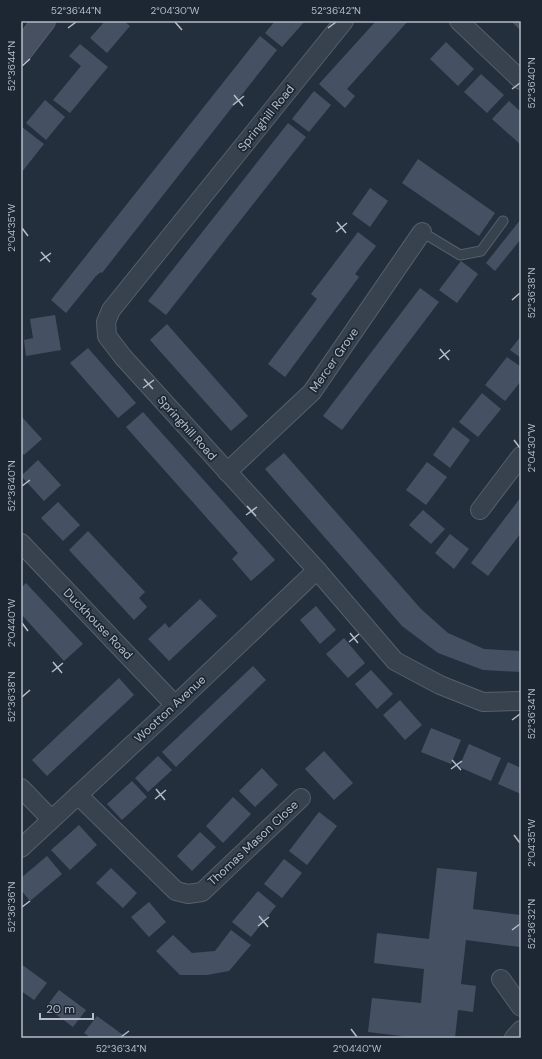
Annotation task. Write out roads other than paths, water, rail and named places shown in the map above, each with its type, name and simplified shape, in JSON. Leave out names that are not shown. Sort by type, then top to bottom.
[{"type":"street","points":[[21,51],[44,21]]},
{"type":"street","name":"Springhill Road","points":[[344,21],[111,310],[106,322],[107,336],[123,357],[317,570],[396,661],[440,685],[483,702],[521,701]]},
{"type":"street","points":[[459,21],[521,80]]},
{"type":"street","name":"Mercer Grove","points":[[227,472],[312,392],[422,232]]},
{"type":"street","points":[[480,510],[521,456]]},
{"type":"street","name":"Duckhouse Road","points":[[21,543],[175,705]]},
{"type":"street","name":"Wootton Avenue","points":[[21,848],[317,570]]},
{"type":"street","points":[[21,788],[51,819]]},
{"type":"street","name":"Thomas Mason Close","points":[[78,795],[176,891],[188,894],[202,892],[301,798]]},
{"type":"street","points":[[501,979],[521,1007]]},
{"type":"street","points":[[514,1038],[521,1030]]},
{"type":"lane","points":[[422,232],[460,255],[481,251],[502,221]]}]
